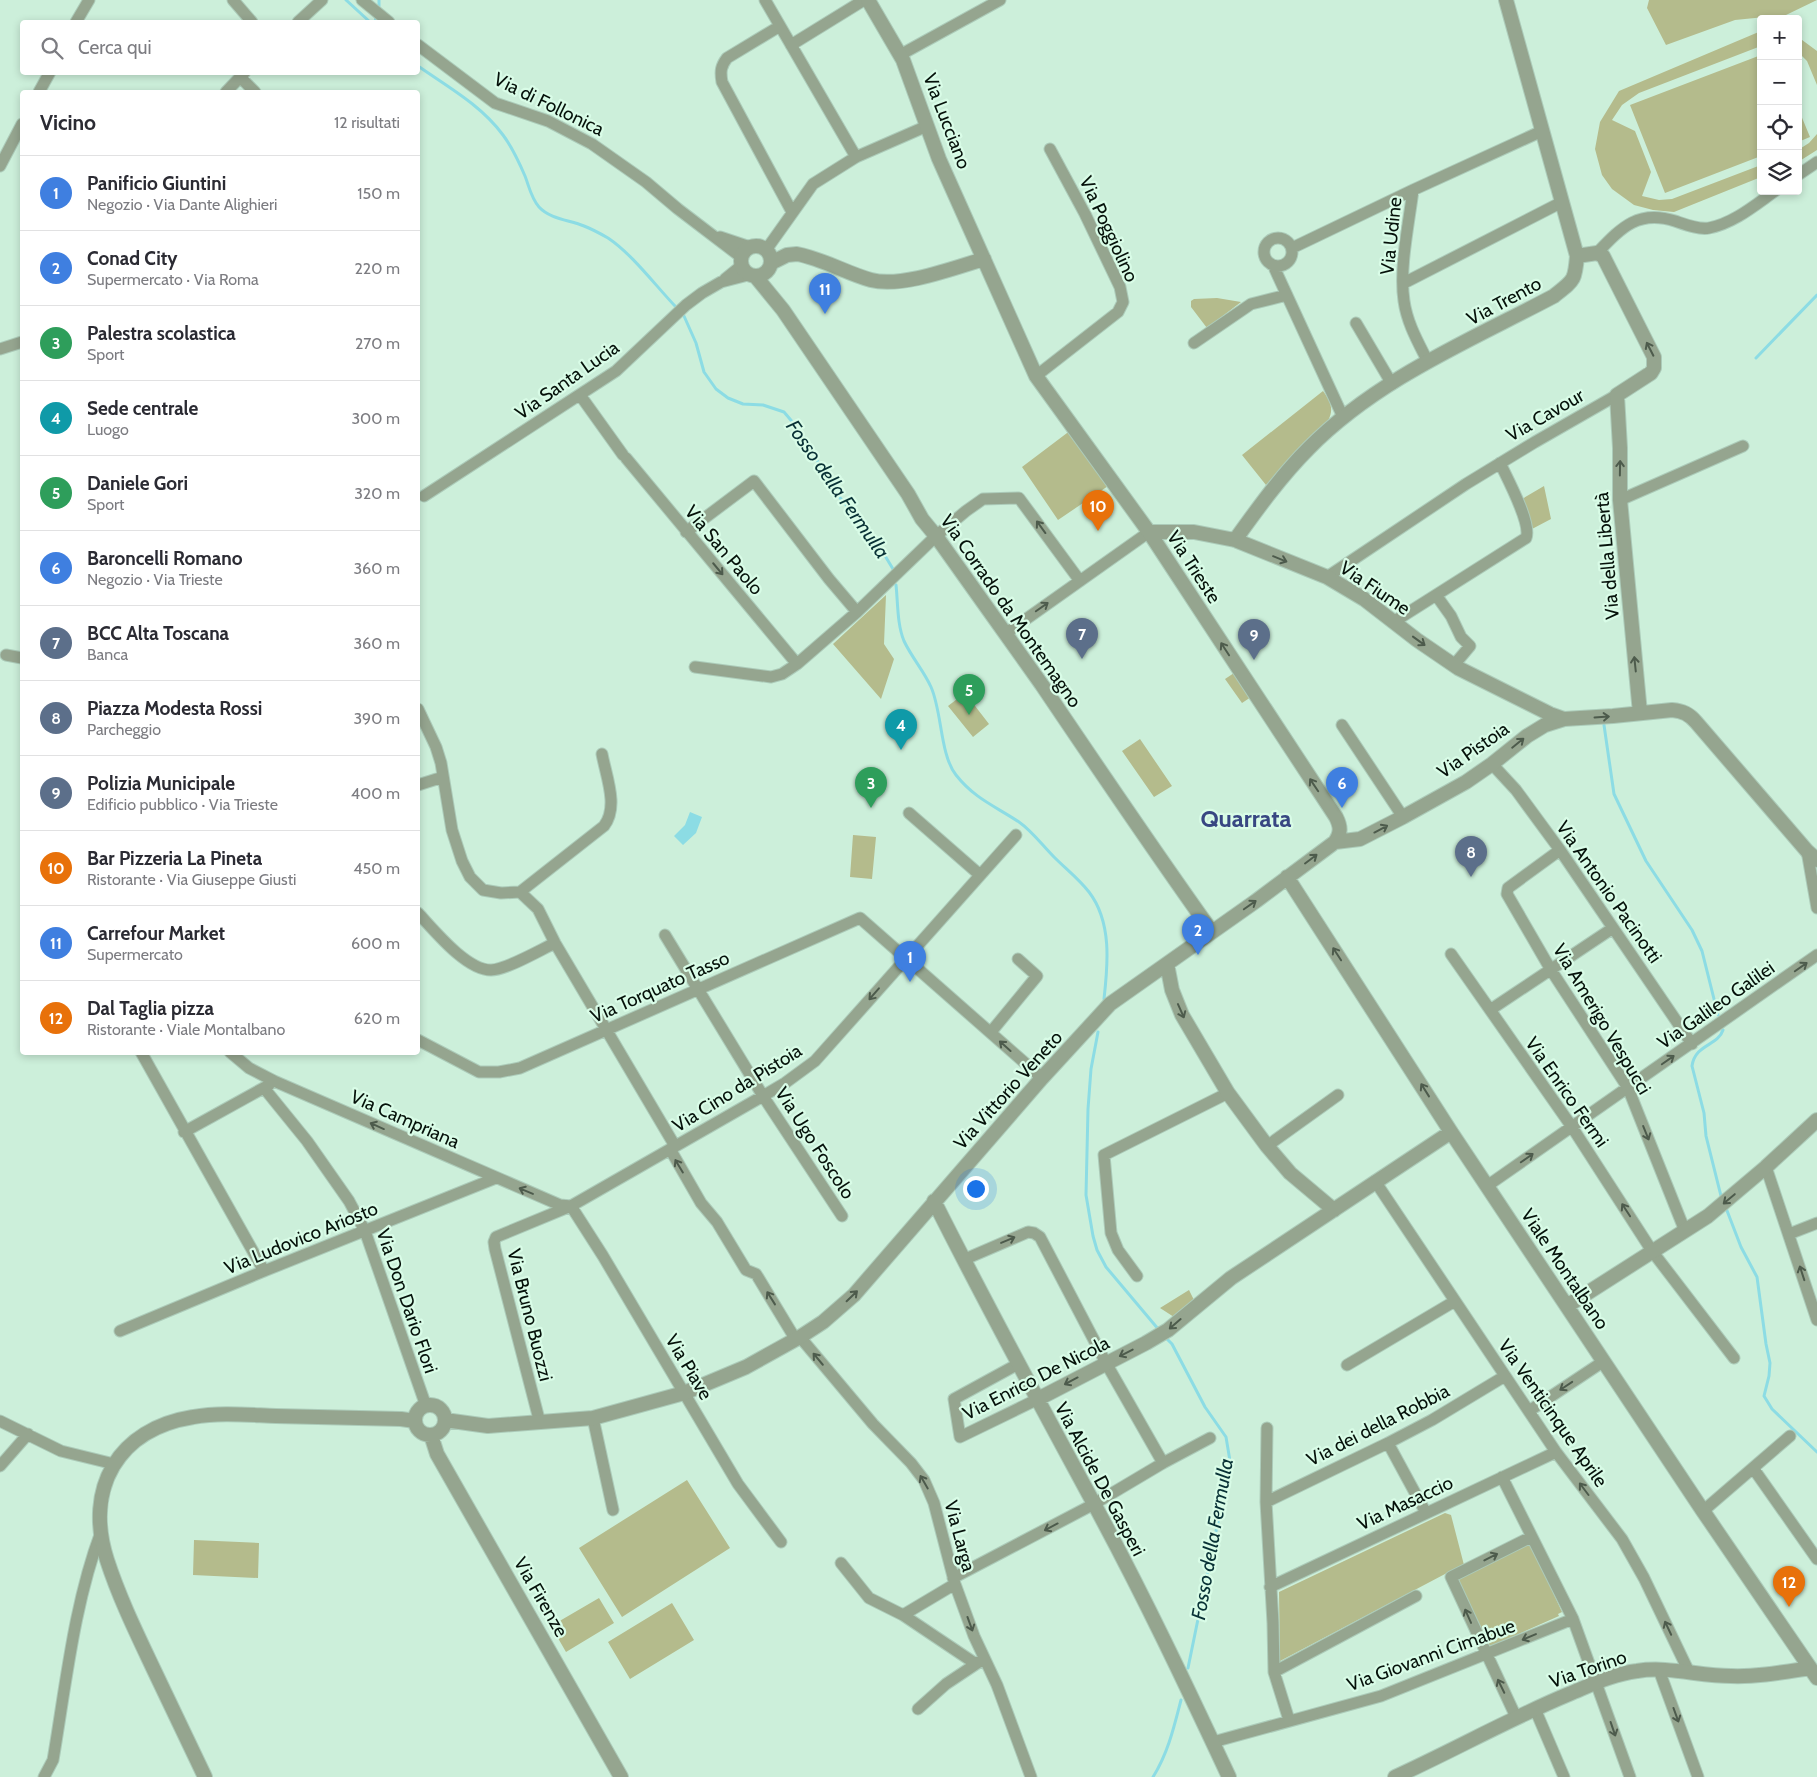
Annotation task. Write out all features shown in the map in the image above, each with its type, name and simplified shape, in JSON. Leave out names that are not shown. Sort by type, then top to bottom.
[{"type":"street","points":[[77,20],[89,0]]},
{"type":"street","points":[[233,0],[250,20]]},
{"type":"street","points":[[300,20],[322,0]]},
{"type":"street","points":[[362,0],[387,20]]},
{"type":"street","points":[[765,0],[856,158]]},
{"type":"street","points":[[791,45],[864,0]]},
{"type":"street","name":"Via Lucciano","points":[[868,0],[900,55],[939,159],[984,259]]},
{"type":"street","points":[[900,55],[1000,0]]},
{"type":"street","name":"Via Trento","points":[[1235,540],[1287,471],[1309,447],[1343,417],[1428,362],[1554,296],[1568,285],[1575,276],[1577,256],[1508,1]]},
{"type":"street","points":[[780,26],[727,58],[722,65],[720,73],[722,82],[792,212]]},
{"type":"street","name":"Via di Follonica","points":[[420,47],[495,103],[548,122],[592,144],[646,182],[678,209],[712,233],[747,265]]},
{"type":"street","points":[[40,90],[48,75]]},
{"type":"street","points":[[228,90],[243,75],[254,90]]},
{"type":"street","points":[[769,259],[760,246],[747,265],[763,275],[792,212],[813,184],[856,158],[927,126]]},
{"type":"street","points":[[0,166],[20,128]]},
{"type":"street","name":"Via Udine","points":[[1428,362],[1412,330],[1404,301],[1413,190],[1542,131]]},
{"type":"street","name":"Via Poggiolino","points":[[1036,376],[1118,312],[1123,302],[1120,287],[1085,214],[1050,150]]},
{"type":"street","points":[[1802,172],[1817,162]]},
{"type":"street","points":[[1292,248],[1413,190]]},
{"type":"street","points":[[1577,256],[1597,253],[1619,229],[1636,219],[1664,217],[1686,225],[1707,228],[1738,217],[1769,195]]},
{"type":"street","points":[[1404,283],[1562,202]]},
{"type":"street","points":[[1273,265],[1280,265],[1291,257],[1292,248],[1283,239],[1272,239],[1268,242],[1265,254],[1273,265],[1343,417]]},
{"type":"street","name":"Via Cavour","points":[[1327,577],[1466,484],[1617,395],[1651,372],[1654,368],[1654,357],[1603,256],[1597,253]]},
{"type":"street","points":[[769,259],[790,254],[804,255],[865,278],[892,282],[928,275],[984,259]]},
{"type":"street","name":"Via Corrado da Montemagno","points":[[769,259],[783,310]]},
{"type":"street","name":"Via Trieste","points":[[984,259],[1036,376],[1149,532],[1336,817],[1340,830],[1335,842]]},
{"type":"street","name":"Via Corrado da Montemagno","points":[[747,265],[783,310],[908,494],[922,519],[1005,634],[1212,932]]},
{"type":"street","name":"Via Santa Lucia","points":[[424,496],[580,396],[623,366],[691,301],[747,265]]},
{"type":"street","points":[[1194,343],[1251,304],[1287,295]]},
{"type":"street","points":[[1356,323],[1392,384]]},
{"type":"street","points":[[0,349],[20,343]]},
{"type":"street","name":"Via della Libertà","points":[[1617,395],[1620,500],[1640,713]]},
{"type":"street","name":"Via San Paolo","points":[[580,396],[686,532],[797,664]]},
{"type":"street","points":[[1620,500],[1743,446]]},
{"type":"street","points":[[1394,621],[1528,536],[1519,502],[1500,463]]},
{"type":"street","points":[[686,532],[754,481],[829,579],[857,612]]},
{"type":"street","points":[[695,667],[771,678],[782,674],[797,664],[857,612],[936,536],[984,499],[1019,498],[1080,581]]},
{"type":"street","points":[[1005,634],[1149,532]]},
{"type":"street","name":"Via Fiume","points":[[1149,532],[1194,532],[1235,540],[1327,577],[1364,599],[1417,640],[1454,665],[1550,714],[1564,719]]},
{"type":"street","points":[[1436,595],[1451,616],[1461,637],[1470,646],[1454,665]]},
{"type":"street","points":[[6,655],[20,658]]},
{"type":"street","name":"Via Pistoia","points":[[1335,842],[1360,839],[1466,782],[1545,724],[1564,719],[1672,710],[1689,714],[1812,856]]},
{"type":"street","points":[[420,713],[436,747],[452,830],[462,860],[470,877],[483,890],[491,892],[501,894],[520,892],[604,826],[609,820],[611,812],[610,798],[602,754]]},
{"type":"street","points":[[1342,726],[1403,817]]},
{"type":"street","name":"Via Antonio Pacinotti","points":[[1492,764],[1516,790],[1560,850],[1692,1044]]},
{"type":"street","points":[[420,784],[443,777]]},
{"type":"street","points":[[909,813],[980,875]]},
{"type":"street","name":"Via Cino da Pistoia","points":[[571,1206],[785,1083],[815,1061],[1016,835]]},
{"type":"street","points":[[1287,878],[1335,842]]},
{"type":"street","name":"Via Amerigo Vespucci","points":[[1560,850],[1508,888],[1507,894],[1551,970],[1628,1088],[1685,1231]]},
{"type":"street","points":[[1812,856],[1817,908]]},
{"type":"street","name":"Via Vittorio Veneto","points":[[445,1420],[488,1426],[593,1418],[684,1393],[746,1367],[798,1339],[823,1322],[854,1295],[1042,1078],[1110,1004],[1287,878]]},
{"type":"street","name":"Viale Montalbano","points":[[1287,878],[1566,1306],[1814,1673]]},
{"type":"street","name":"Via Larga","points":[[520,892],[538,908],[555,942],[608,1029],[701,1203],[717,1222],[746,1270],[756,1274],[798,1339],[873,1424],[911,1463],[924,1480],[934,1503],[954,1581],[981,1661],[997,1685],[1031,1777]]},
{"type":"street","points":[[420,916],[464,959],[476,966],[489,970],[500,968],[555,942]]},
{"type":"street","name":"Via Torquato Tasso","points":[[420,1041],[479,1072],[499,1072],[520,1068],[860,918],[906,958]]},
{"type":"street","points":[[1490,1010],[1613,928]]},
{"type":"street","name":"Via Ugo Foscolo","points":[[665,936],[763,1096],[842,1216]]},
{"type":"street","name":"Via Enrico Fermi","points":[[1451,954],[1572,1127],[1652,1251],[1734,1358]]},
{"type":"street","name":"Via Galileo Galilei","points":[[1487,1186],[1817,955]]},
{"type":"street","points":[[906,958],[1042,1078]]},
{"type":"street","points":[[991,1032],[1037,976],[1018,959]]},
{"type":"street","points":[[1167,964],[1172,990],[1182,1015],[1228,1093],[1267,1146],[1290,1173],[1334,1210]]},
{"type":"street","points":[[143,1055],[184,1132],[264,1271]]},
{"type":"street","name":"Via Campriana","points":[[233,1055],[245,1065],[274,1081],[560,1205],[571,1206]]},
{"type":"street","points":[[184,1132],[274,1081]]},
{"type":"street","name":"Via Don Dario Flori","points":[[264,1088],[323,1164],[349,1201],[365,1231],[426,1406]]},
{"type":"street","points":[[1137,1276],[1118,1250],[1111,1232],[1104,1155],[1228,1093]]},
{"type":"street","points":[[1267,1146],[1338,1095]]},
{"type":"street","points":[[1566,1306],[1708,1216],[1766,1167],[1817,1120]]},
{"type":"street","name":"Via Enrico De Nicola","points":[[1018,1364],[954,1399],[960,1437],[1036,1400],[1168,1330],[1231,1278],[1334,1210],[1374,1181],[1451,1132]]},
{"type":"street","points":[[1766,1167],[1817,1320]]},
{"type":"street","name":"Via Ludovico Ariosto","points":[[120,1331],[496,1178]]},
{"type":"street","name":"Via Venticinque Aprile","points":[[1374,1181],[1556,1452],[1631,1554],[1689,1672]]},
{"type":"street","name":"Via Alcide De Gasperi","points":[[934,1201],[1036,1400],[1094,1504],[1177,1667],[1230,1777]]},
{"type":"street","name":"Via Piave","points":[[571,1206],[603,1256],[738,1484],[781,1542]]},
{"type":"street","name":"Via Bruno Buozzi","points":[[540,1423],[494,1242],[496,1237],[571,1206]]},
{"type":"street","points":[[1789,1234],[1817,1223]]},
{"type":"street","points":[[963,1260],[1028,1232],[1040,1238],[1106,1363],[1163,1463]]},
{"type":"street","points":[[1348,1365],[1455,1301]]},
{"type":"street","points":[[1529,1411],[1604,1361]]},
{"type":"street","name":"Via dei della Robbia","points":[[1266,1502],[1432,1420],[1505,1376]]},
{"type":"street","points":[[432,1405],[441,1409],[445,1420],[443,1428],[438,1433],[431,1435],[423,1433],[417,1426],[416,1421],[418,1411],[432,1405]]},
{"type":"street","points":[[205,1777],[123,1603],[106,1558],[100,1509],[105,1487],[114,1464],[128,1446],[148,1430],[169,1422],[194,1417],[228,1414],[401,1418],[416,1421]]},
{"type":"street","points":[[593,1418],[613,1510]]},
{"type":"street","points":[[0,1421],[61,1451],[114,1464]]},
{"type":"street","points":[[1267,1428],[1266,1502],[1270,1587],[1274,1623],[1274,1672],[1289,1720]]},
{"type":"street","points":[[0,1466],[28,1434]]},
{"type":"street","name":"Via Firenze","points":[[431,1435],[437,1454],[621,1777]]},
{"type":"street","points":[[1704,1511],[1790,1436]]},
{"type":"street","points":[[903,1615],[954,1581],[1210,1438]]},
{"type":"street","points":[[1388,1443],[1426,1513]]},
{"type":"street","name":"Via Masaccio","points":[[1270,1587],[1556,1452]]},
{"type":"street","points":[[1753,1468],[1817,1559]]},
{"type":"street","points":[[1502,1477],[1572,1619],[1630,1777]]},
{"type":"street","points":[[44,1777],[53,1760],[75,1628],[93,1554],[102,1531]]},
{"type":"street","points":[[1516,1717],[1451,1577],[1531,1537]]},
{"type":"street","points":[[841,1563],[869,1598],[903,1615],[981,1661],[946,1684],[918,1709]]},
{"type":"street","points":[[1274,1672],[1416,1596]]},
{"type":"street","name":"Via Giovanni Cimabue","points":[[1213,1742],[1382,1696],[1572,1619]]},
{"type":"street","points":[[1659,1670],[1698,1777]]},
{"type":"street","name":"Via Torino","points":[[1395,1777],[1535,1708],[1627,1672],[1659,1670],[1731,1676],[1814,1673]]},
{"type":"street","points":[[1535,1708],[1564,1777]]},
{"type":"green space","points":[[1649,0],[1817,0],[1786,15],[1757,15],[1757,18],[1735,20],[1666,45],[1647,8]]},
{"type":"green space","points":[[1757,33],[1757,48],[1639,93],[1622,105],[1612,120],[1635,131],[1651,172],[1642,196],[1659,200],[1672,199],[1757,167],[1757,179],[1674,212],[1653,210],[1634,205],[1612,189],[1602,175],[1595,149],[1600,122],[1619,91]]},
{"type":"green space","points":[[1802,40],[1817,51],[1817,85],[1807,61],[1802,56]]},
{"type":"green space","points":[[1757,57],[1757,158],[1665,193],[1630,105]]},
{"type":"green space","points":[[1802,118],[1810,137],[1802,140]]},
{"type":"green space","points":[[1817,134],[1817,150],[1802,159],[1802,147]]},
{"type":"green space","points":[[1217,298],[1241,302],[1207,328],[1191,307],[1191,301],[1194,299]]},
{"type":"green space","points":[[1323,391],[1331,406],[1328,421],[1266,485],[1242,455]]},
{"type":"green space","points":[[1071,430],[1111,484],[1058,520],[1022,467]]},
{"type":"green space","points":[[1544,486],[1551,519],[1532,529],[1522,499]]},
{"type":"green space","points":[[886,595],[884,644],[894,659],[881,699],[833,644]]},
{"type":"green space","points":[[1234,673],[1251,697],[1242,703],[1225,679]]},
{"type":"green space","points":[[965,693],[989,724],[973,737],[948,706]]},
{"type":"green space","points":[[1140,739],[1172,786],[1154,797],[1122,751]]},
{"type":"green space","points":[[853,835],[876,837],[872,879],[850,877]]},
{"type":"green space","points":[[1189,1290],[1194,1300],[1174,1317],[1160,1308]]},
{"type":"green space","points":[[687,1480],[730,1548],[622,1617],[579,1548]]},
{"type":"green space","points":[[1445,1513],[1451,1515],[1464,1565],[1280,1661],[1279,1592]]},
{"type":"green space","points":[[194,1540],[259,1543],[258,1578],[193,1575]]},
{"type":"green space","points":[[1530,1542],[1562,1612],[1558,1614],[1559,1616],[1487,1648],[1455,1578]]},
{"type":"green space","points":[[599,1598],[614,1623],[566,1652],[551,1626]]},
{"type":"green space","points":[[672,1603],[694,1640],[630,1679],[608,1642]]},
{"type":"water","points":[[690,812],[702,817],[696,833],[683,845],[674,836],[685,825]]},
{"type":"waterway","name":"Fosso della Fermulla","points":[[346,0],[368,20]]},
{"type":"waterway","points":[[379,0],[379,6]]},
{"type":"waterway","name":"Fosso della Fermulla","points":[[420,67],[464,97],[494,124],[518,160],[532,196],[543,211],[554,217],[584,226],[608,238],[634,261],[675,306]]},
{"type":"waterway","points":[[1756,358],[1817,295]]},
{"type":"waterway","name":"Fosso della Fermulla","points":[[684,316],[696,343],[704,372],[716,389],[728,398],[743,404],[763,405],[784,412],[801,432],[835,492],[873,536],[893,569]]},
{"type":"waterway","name":"Fosso della Fermulla","points":[[896,585],[899,621],[904,641],[925,675],[935,697],[944,745],[956,775],[970,790],[1028,830],[1081,883],[1096,904],[1102,916],[1107,944],[1107,972],[1104,999]]},
{"type":"waterway","points":[[1604,725],[1614,794],[1646,861],[1692,930],[1702,951],[1718,1015]]},
{"type":"waterway","points":[[1721,1196],[1706,1136],[1704,1113],[1692,1066],[1697,1053],[1716,1039],[1723,1030]]},
{"type":"waterway","name":"Fosso della Fermulla","points":[[1098,1032],[1091,1069],[1088,1109],[1086,1195],[1093,1236],[1097,1250],[1106,1267],[1159,1330]]},
{"type":"waterway","points":[[1726,1208],[1741,1247],[1757,1277],[1770,1363],[1764,1396],[1772,1409],[1817,1452]]},
{"type":"waterway","name":"Fosso della Fermulla","points":[[1165,1337],[1172,1344],[1205,1407],[1226,1437],[1230,1461],[1188,1668]]},
{"type":"waterway","name":"Fosso della Fermulla","points":[[1153,1777],[1167,1749],[1181,1700]]},
{"type":"place","name":"Carrefour Market","points":[[825,314]]},
{"type":"place","name":"Bar Pizzeria La Pineta","points":[[1098,531]]},
{"type":"place","name":"BCC Alta Toscana","points":[[1082,659]]},
{"type":"place","name":"Polizia Municipale","points":[[1254,660]]},
{"type":"place","name":"Daniele Gori","points":[[969,715]]},
{"type":"place","name":"Sede centrale","points":[[901,750]]},
{"type":"place","name":"Palestra scolastica","points":[[871,808]]},
{"type":"place","name":"Baroncelli Romano","points":[[1342,808]]},
{"type":"place","name":"Piazza Modesta Rossi","points":[[1471,877]]},
{"type":"place","name":"Conad City","points":[[1198,955]]},
{"type":"place","name":"Panificio Giuntini","points":[[910,982]]},
{"type":"place","name":"Dal Taglia pizza","points":[[1789,1607]]},
{"type":"district","name":"Quarrata","points":[[1246,818]]}]
